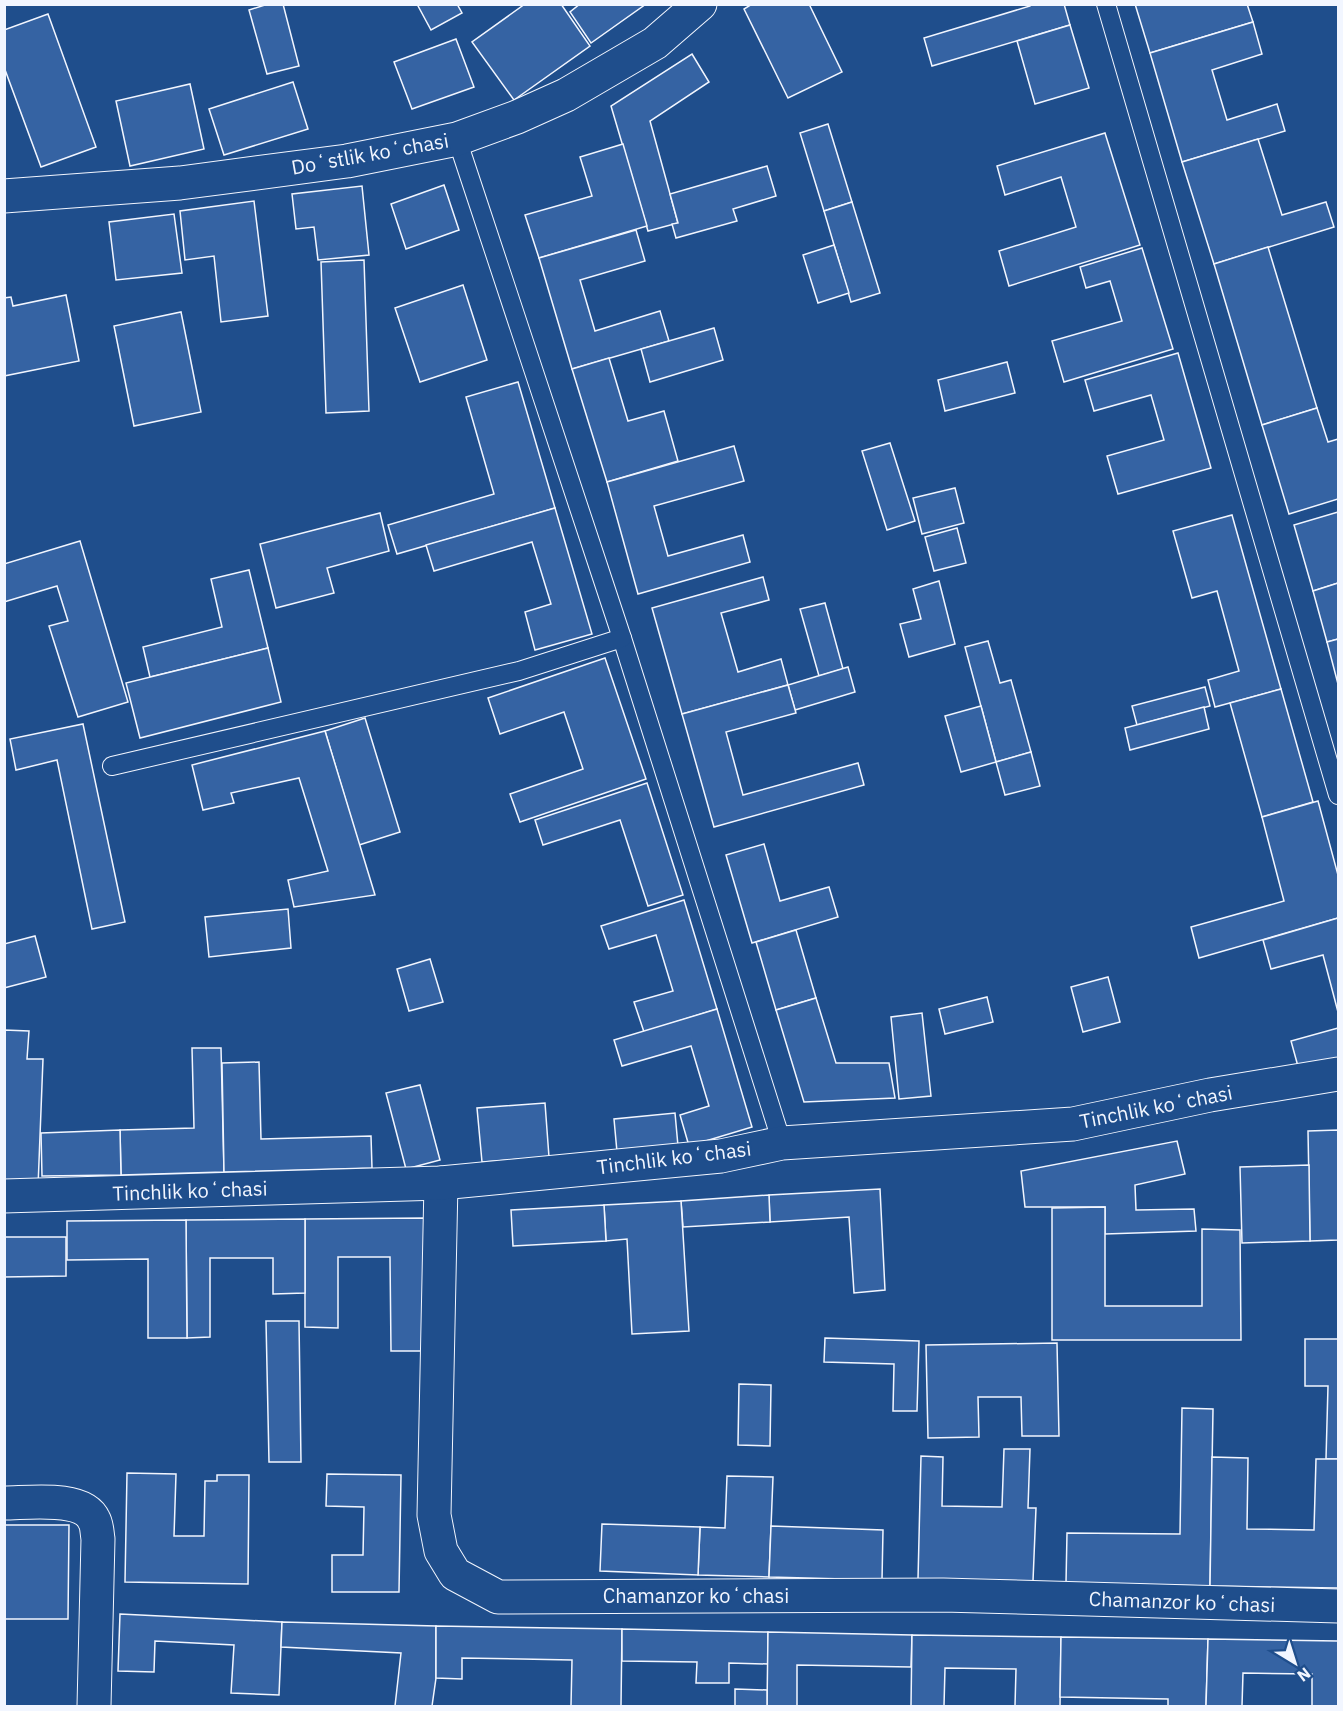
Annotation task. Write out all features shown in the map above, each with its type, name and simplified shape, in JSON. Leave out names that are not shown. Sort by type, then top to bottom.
[{"type":"street","name":"Doʻstlik koʻchasi","points":[[4,196],[180,183],[347,160],[457,139],[566,95],[655,43],[700,4]]},
{"type":"street","name":"Tinchlik koʻchasi","points":[[4,1196],[441,1183],[721,1156],[782,1143],[1073,1124],[1210,1095],[1338,1074]]},
{"type":"street","name":"Chamanzor koʻchasi","points":[[441,1183],[434,1515],[441,1551],[455,1574],[498,1597],[943,1595],[1338,1606]]},
{"type":"street","points":[[4,1503],[68,1503],[84,1508],[94,1520],[98,1539],[94,1707]]},
{"type":"lane","points":[[1106,4],[1338,795]]},
{"type":"lane","points":[[457,139],[622,638],[782,1143]]},
{"type":"lane","points":[[112,766],[519,671],[622,638]]},
{"type":"building","points":[[268,4],[283,4],[299,66],[267,74],[249,10]]},
{"type":"building","points":[[417,4],[457,4],[462,13],[431,30]]},
{"type":"building","points":[[525,4],[561,4],[590,46],[514,100],[472,42]]},
{"type":"building","points":[[580,4],[646,4],[591,43],[570,12]]},
{"type":"building","points":[[752,4],[809,4],[842,72],[788,98],[744,9]]},
{"type":"building","points":[[1030,4],[1064,4],[1070,25],[932,66],[924,38],[1030,6]]},
{"type":"building","points":[[1135,4],[1247,4],[1253,22],[1150,53]]},
{"type":"building","points":[[48,14],[96,147],[41,167],[4,67],[4,30]]},
{"type":"building","points":[[1253,22],[1262,54],[1212,70],[1227,120],[1277,104],[1285,131],[1182,162],[1150,53]]},
{"type":"building","points":[[1070,25],[1089,88],[1035,104],[1017,41]]},
{"type":"building","points":[[456,39],[474,87],[412,109],[394,62]]},
{"type":"building","points":[[692,54],[709,82],[650,121],[678,223],[648,231],[611,106]]},
{"type":"building","points":[[293,82],[308,129],[224,155],[209,109]]},
{"type":"building","points":[[190,84],[204,149],[130,166],[116,101]]},
{"type":"building","points":[[828,124],[852,202],[824,211],[800,133]]},
{"type":"building","points":[[1105,133],[1140,245],[1009,286],[999,251],[1076,227],[1061,177],[1005,195],[997,166]]},
{"type":"building","points":[[1258,139],[1282,215],[1326,202],[1334,227],[1214,264],[1182,162]]},
{"type":"building","points":[[623,144],[647,226],[539,258],[525,215],[592,196],[580,157]]},
{"type":"building","points":[[767,166],[776,196],[733,209],[737,221],[676,238],[672,224],[678,223],[670,194]]},
{"type":"building","points":[[444,185],[459,230],[406,249],[391,204]]},
{"type":"building","points":[[362,186],[369,255],[318,260],[314,227],[296,229],[292,194]]},
{"type":"building","points":[[254,201],[268,316],[221,322],[214,256],[185,260],[180,211]]},
{"type":"building","points":[[852,202],[880,293],[851,302],[824,211]]},
{"type":"building","points":[[174,214],[182,273],[116,280],[109,222]]},
{"type":"building","points":[[636,230],[645,261],[580,280],[595,331],[660,311],[669,341],[572,369],[539,258]]},
{"type":"building","points":[[834,245],[849,293],[818,303],[803,255]]},
{"type":"building","points":[[1268,247],[1317,408],[1262,425],[1214,264]]},
{"type":"building","points":[[1142,248],[1173,349],[1064,382],[1052,341],[1122,321],[1110,281],[1086,288],[1080,267]]},
{"type":"building","points":[[364,260],[369,411],[326,413],[321,262]]},
{"type":"building","points":[[463,285],[487,360],[420,382],[395,308]]},
{"type":"building","points":[[66,295],[79,361],[4,376],[4,298],[11,297],[13,306]]},
{"type":"building","points":[[181,312],[201,412],[134,426],[114,326]]},
{"type":"building","points":[[714,328],[723,360],[650,382],[641,349]]},
{"type":"building","points":[[1178,353],[1211,468],[1118,494],[1107,456],[1164,440],[1151,395],[1094,411],[1085,380]]},
{"type":"building","points":[[609,358],[628,421],[664,411],[678,461],[607,482],[572,369]]},
{"type":"building","points":[[1007,362],[1015,393],[945,411],[938,380]]},
{"type":"building","points":[[518,382],[555,508],[397,554],[388,525],[494,494],[466,397]]},
{"type":"building","points":[[1317,408],[1328,442],[1338,439],[1338,499],[1289,514],[1262,425]]},
{"type":"building","points":[[890,443],[915,521],[887,530],[862,451]]},
{"type":"building","points":[[734,446],[744,481],[654,506],[668,556],[743,535],[750,562],[638,594],[607,482]]},
{"type":"building","points":[[955,488],[964,523],[922,534],[913,498]]},
{"type":"building","points":[[555,508],[592,634],[535,650],[525,612],[551,604],[532,542],[434,571],[426,545]]},
{"type":"building","points":[[1338,512],[1338,583],[1313,591],[1294,525]]},
{"type":"building","points":[[380,513],[389,551],[327,568],[334,593],[276,608],[260,544]]},
{"type":"building","points":[[1232,515],[1281,689],[1215,707],[1208,680],[1239,671],[1217,591],[1192,598],[1173,531]]},
{"type":"building","points":[[957,528],[966,563],[934,571],[925,537]]},
{"type":"building","points":[[80,541],[128,702],[78,717],[49,626],[68,621],[57,586],[4,602],[4,564]]},
{"type":"building","points":[[249,570],[268,648],[150,677],[143,647],[222,627],[211,579]]},
{"type":"building","points":[[763,577],[769,600],[721,613],[738,672],[781,659],[788,685],[682,714],[652,608]]},
{"type":"building","points":[[939,581],[955,644],[909,657],[900,624],[921,619],[913,589]]},
{"type":"building","points":[[1338,583],[1338,639],[1327,642],[1313,591]]},
{"type":"building","points":[[825,603],[843,669],[819,676],[800,609]]},
{"type":"building","points":[[1338,639],[1338,684],[1327,642]]},
{"type":"building","points":[[988,641],[1000,683],[1011,680],[1031,752],[996,762],[965,647]]},
{"type":"building","points":[[268,648],[281,702],[140,738],[126,683]]},
{"type":"building","points":[[605,658],[646,779],[520,822],[510,794],[583,769],[564,712],[500,734],[488,698]]},
{"type":"building","points":[[848,667],[855,692],[795,710],[788,685]]},
{"type":"building","points":[[788,685],[796,713],[726,732],[743,795],[858,763],[864,785],[714,827],[682,714]]},
{"type":"building","points":[[1205,687],[1210,706],[1137,725],[1132,706]]},
{"type":"building","points":[[1281,689],[1313,802],[1262,817],[1230,703]]},
{"type":"building","points":[[981,706],[996,762],[961,772],[945,716]]},
{"type":"building","points":[[1204,707],[1209,729],[1130,750],[1125,728]]},
{"type":"building","points":[[365,718],[400,832],[359,845],[325,731]]},
{"type":"building","points":[[83,724],[125,922],[92,929],[57,760],[16,770],[10,739]]},
{"type":"building","points":[[325,731],[375,895],[294,907],[288,880],[328,871],[299,778],[231,793],[234,803],[203,810],[192,765]]},
{"type":"building","points":[[1031,752],[1040,786],[1005,795],[996,762]]},
{"type":"building","points":[[647,783],[683,895],[648,906],[620,820],[543,845],[535,820]]},
{"type":"building","points":[[1318,801],[1338,875],[1338,918],[1199,958],[1191,927],[1284,901],[1262,817]]},
{"type":"building","points":[[764,844],[780,901],[829,887],[838,917],[752,943],[726,855]]},
{"type":"building","points":[[684,900],[717,1009],[644,1032],[634,1002],[673,991],[656,935],[609,949],[601,926]]},
{"type":"building","points":[[288,909],[291,948],[209,957],[205,917]]},
{"type":"building","points":[[1338,918],[1338,1012],[1323,955],[1271,969],[1263,940]]},
{"type":"building","points":[[796,930],[816,998],[776,1010],[756,942]]},
{"type":"building","points":[[35,936],[46,977],[4,988],[4,944]]},
{"type":"building","points":[[430,959],[443,1002],[409,1011],[397,969]]},
{"type":"building","points":[[1108,977],[1120,1022],[1083,1032],[1071,987]]},
{"type":"building","points":[[987,997],[993,1022],[945,1034],[939,1009]]},
{"type":"building","points":[[816,998],[836,1063],[889,1063],[895,1098],[804,1102],[776,1010]]},
{"type":"building","points":[[717,1009],[752,1127],[689,1146],[680,1115],[709,1106],[691,1046],[622,1066],[614,1040]]},
{"type":"building","points":[[922,1013],[931,1096],[899,1099],[891,1017]]},
{"type":"building","points":[[1338,1028],[1338,1059],[1299,1070],[1291,1041]]},
{"type":"building","points":[[4,1030],[29,1031],[27,1059],[43,1059],[38,1187],[4,1186]]},
{"type":"building","points":[[192,1048],[221,1048],[224,1172],[121,1175],[120,1130],[194,1128]]},
{"type":"building","points":[[259,1062],[261,1139],[371,1136],[372,1168],[224,1172],[222,1063]]},
{"type":"building","points":[[420,1085],[440,1160],[406,1169],[386,1093]]},
{"type":"building","points":[[545,1103],[549,1157],[482,1162],[477,1108]]},
{"type":"building","points":[[675,1113],[678,1146],[617,1152],[614,1119]]},
{"type":"building","points":[[120,1130],[121,1175],[42,1176],[41,1133]]},
{"type":"building","points":[[1338,1130],[1338,1240],[1310,1241],[1308,1131]]},
{"type":"building","points":[[1177,1141],[1185,1174],[1135,1185],[1136,1210],[1194,1209],[1196,1231],[1105,1234],[1105,1207],[1025,1207],[1021,1171]]},
{"type":"building","points":[[1309,1165],[1310,1241],[1242,1243],[1240,1167]]},
{"type":"building","points":[[880,1189],[885,1290],[854,1293],[849,1217],[770,1222],[769,1195]]},
{"type":"building","points":[[769,1195],[770,1222],[683,1227],[681,1201]]},
{"type":"building","points":[[681,1201],[689,1331],[632,1334],[627,1239],[606,1241],[604,1205]]},
{"type":"building","points":[[604,1205],[606,1241],[513,1246],[511,1210]]},
{"type":"building","points":[[1105,1207],[1105,1306],[1202,1306],[1202,1229],[1240,1230],[1241,1340],[1052,1340],[1052,1208]]},
{"type":"building","points":[[425,1218],[425,1351],[391,1351],[390,1257],[338,1257],[338,1328],[305,1327],[305,1219]]},
{"type":"building","points":[[305,1219],[305,1293],[273,1294],[273,1258],[210,1258],[210,1337],[187,1338],[186,1220]]},
{"type":"building","points":[[186,1220],[187,1338],[148,1338],[148,1259],[67,1260],[67,1221]]},
{"type":"building","points":[[4,1237],[66,1237],[66,1276],[4,1277]]},
{"type":"building","points":[[266,1321],[299,1321],[301,1462],[269,1462]]},
{"type":"building","points":[[825,1338],[919,1341],[917,1411],[893,1411],[894,1364],[824,1362]]},
{"type":"building","points":[[1305,1339],[1338,1339],[1338,1459],[1326,1459],[1328,1386],[1305,1386]]},
{"type":"building","points":[[1057,1343],[1059,1436],[1022,1436],[1021,1397],[978,1397],[979,1437],[928,1438],[926,1345]]},
{"type":"building","points":[[739,1384],[771,1385],[770,1446],[738,1445]]},
{"type":"building","points":[[1182,1408],[1213,1409],[1210,1586],[1066,1583],[1067,1533],[1180,1534]]},
{"type":"building","points":[[1004,1449],[1030,1449],[1028,1508],[1036,1508],[1033,1581],[918,1579],[921,1456],[943,1457],[942,1506],[1002,1507]]},
{"type":"building","points":[[1212,1457],[1248,1458],[1247,1529],[1314,1530],[1316,1459],[1338,1459],[1338,1588],[1210,1586]]},
{"type":"building","points":[[127,1473],[176,1474],[174,1536],[204,1536],[205,1481],[217,1481],[217,1475],[249,1475],[248,1584],[125,1582]]},
{"type":"building","points":[[327,1474],[401,1475],[399,1592],[332,1592],[332,1555],[363,1555],[364,1507],[326,1506]]},
{"type":"building","points":[[727,1476],[773,1477],[769,1577],[698,1575],[700,1527],[725,1528]]},
{"type":"building","points":[[602,1524],[700,1527],[698,1575],[600,1571]]},
{"type":"building","points":[[4,1525],[69,1525],[68,1619],[4,1619]]},
{"type":"building","points":[[771,1526],[883,1530],[882,1580],[769,1577]]},
{"type":"building","points":[[120,1614],[282,1622],[279,1695],[231,1693],[234,1645],[155,1641],[154,1672],[118,1671]]},
{"type":"building","points":[[282,1622],[436,1626],[436,1678],[432,1706],[395,1706],[401,1653],[281,1647]]},
{"type":"building","points":[[436,1626],[622,1629],[621,1706],[571,1706],[572,1660],[462,1658],[462,1679],[436,1678]]},
{"type":"building","points":[[622,1629],[768,1632],[768,1664],[729,1663],[729,1683],[696,1683],[697,1662],[622,1661]]},
{"type":"building","points":[[768,1632],[912,1635],[911,1667],[797,1665],[797,1706],[767,1706]]},
{"type":"building","points":[[912,1635],[1061,1637],[1060,1706],[1015,1706],[1016,1669],[945,1668],[944,1706],[911,1706]]},
{"type":"building","points":[[1061,1637],[1208,1639],[1206,1706],[1168,1706],[1168,1699],[1060,1697]]},
{"type":"building","points":[[1208,1639],[1338,1641],[1338,1706],[1312,1706],[1312,1674],[1243,1673],[1242,1706],[1206,1706]]},
{"type":"building","points":[[735,1689],[767,1690],[767,1706],[735,1706]]}]
